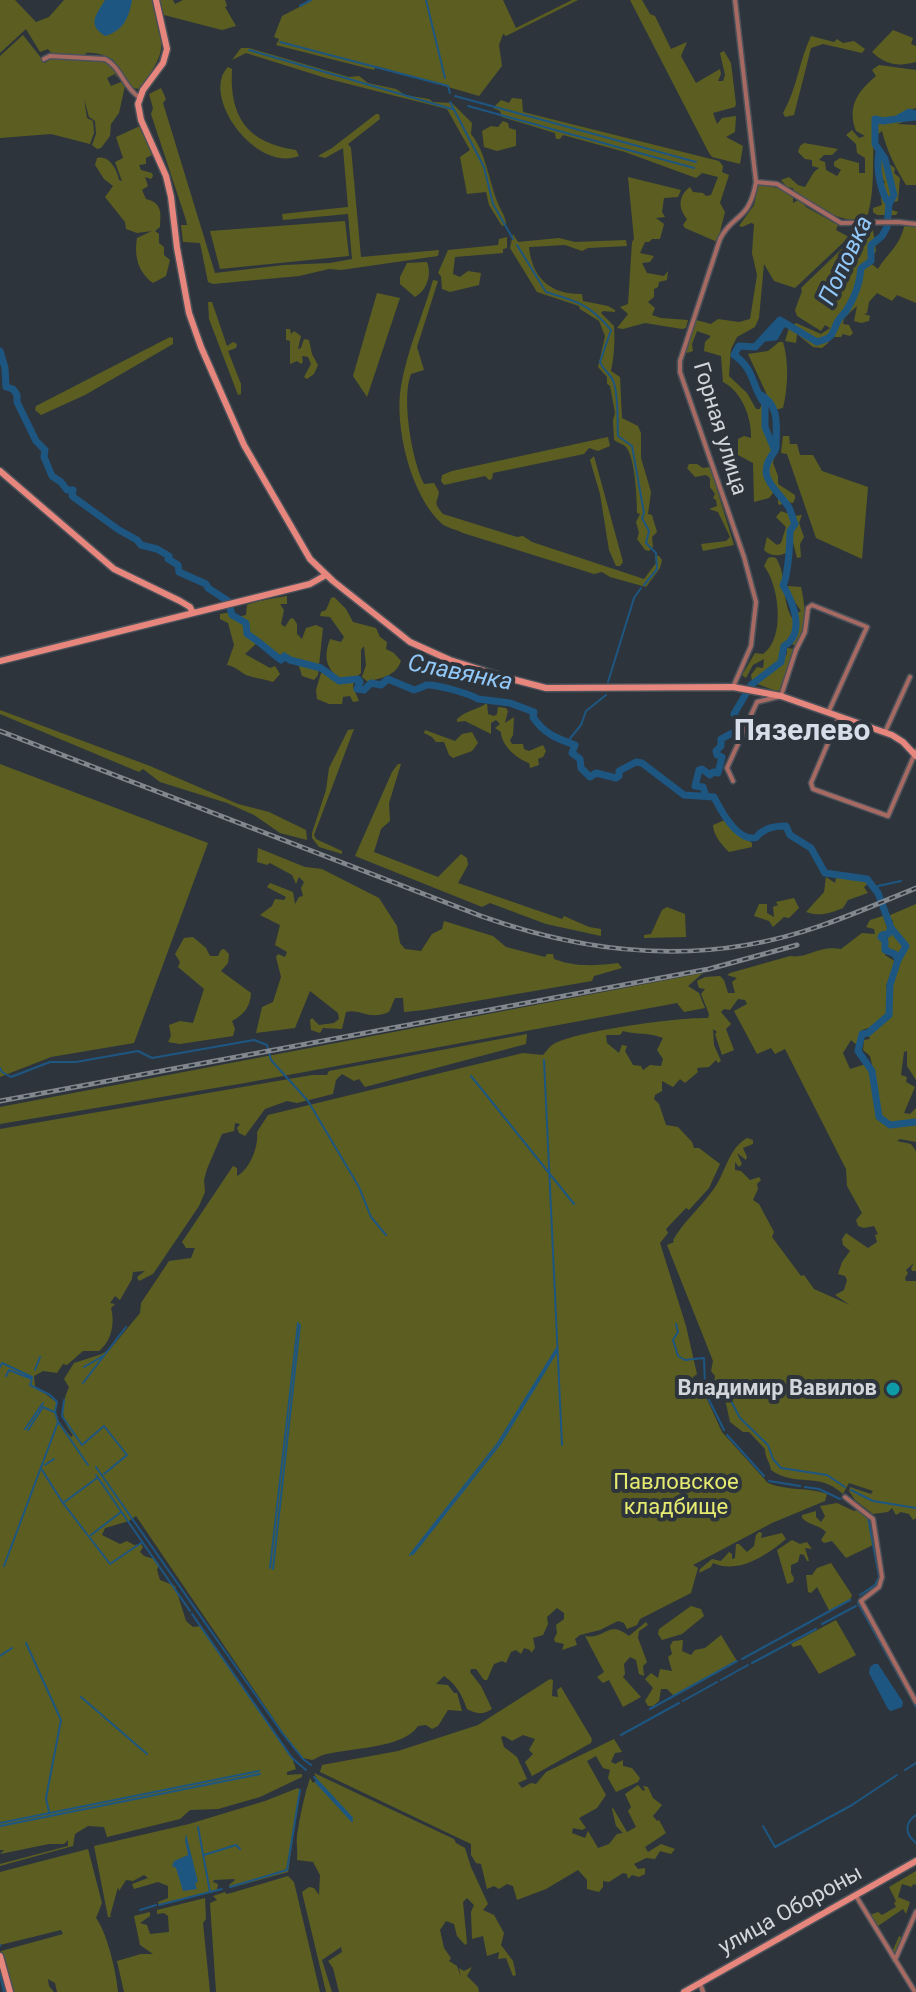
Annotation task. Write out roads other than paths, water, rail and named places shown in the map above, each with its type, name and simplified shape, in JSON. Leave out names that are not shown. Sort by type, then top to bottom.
[{"type":"main road","points":[[156,0],[167,49],[163,63],[139,97],[141,120],[166,176],[182,281],[201,347],[244,445],[271,496],[300,545],[326,575],[410,642],[450,660],[537,686],[569,689],[733,687],[764,691],[885,732],[915,753]]},
{"type":"main road","points":[[0,471],[114,569],[180,601],[193,613]]},
{"type":"main road","points":[[0,661],[310,584],[326,575]]},
{"type":"main road","name":"улица Обороны","points":[[684,1992],[916,1861]]},
{"type":"main road","points":[[0,1956],[10,1992]]},
{"type":"street","points":[[735,0],[756,182],[777,184],[841,223],[875,221],[916,224]]},
{"type":"street","points":[[44,59],[50,56],[105,59],[112,62],[133,94],[139,97]]},
{"type":"street","name":"Горная улица","points":[[733,687],[751,646],[755,622],[754,594],[680,372],[680,361],[726,224],[729,225],[748,210],[756,182]]},
{"type":"street","points":[[733,781],[727,768],[757,702],[781,696],[805,632],[808,608],[812,605],[867,627],[828,713]]},
{"type":"street","points":[[885,732],[910,677]]},
{"type":"street","points":[[839,716],[811,783],[813,789],[885,816],[890,813],[915,753]]},
{"type":"street","points":[[845,1497],[873,1519],[882,1577],[879,1587],[861,1601],[916,1702]]},
{"type":"street","points":[[856,1896],[915,1992]]},
{"type":"street","points":[[895,1960],[916,1912]]},
{"type":"street","points":[[700,1983],[703,1992]]},
{"type":"water","points":[[105,0],[132,0],[124,23],[105,36],[96,27],[95,19]]},
{"type":"water","points":[[874,1664],[878,1664],[903,1702],[902,1707],[891,1711],[888,1709],[869,1673]]},
{"type":"water","points":[[186,1834],[198,1882],[195,1883],[197,1889],[183,1891],[176,1868],[172,1866],[174,1861],[188,1855]]},
{"type":"waterway","points":[[300,6],[311,0]]},
{"type":"waterway","points":[[426,0],[445,78]]},
{"type":"waterway","points":[[280,42],[448,86],[450,93]]},
{"type":"waterway","points":[[249,50],[452,109]]},
{"type":"waterway","points":[[93,56],[113,61]]},
{"type":"waterway","points":[[455,96],[696,162]]},
{"type":"waterway","points":[[450,102],[484,167],[493,204],[513,239]]},
{"type":"waterway","points":[[468,106],[694,168]]},
{"type":"waterway","name":"Поповка","points":[[706,796],[703,787],[695,786],[699,770],[710,775],[718,773],[722,757],[716,751],[721,746],[721,739],[736,731],[739,723],[734,714],[751,685],[781,662],[784,646],[791,640],[796,625],[794,608],[783,585],[790,531],[795,524],[789,508],[766,474],[766,467],[775,451],[765,427],[765,404],[750,373],[734,355],[739,346],[755,347],[780,320],[817,342],[832,334],[854,295],[861,268],[871,261],[871,245],[887,227],[889,204],[894,195],[885,159],[875,144],[875,119],[883,121],[897,119],[909,112],[916,114]]},
{"type":"waterway","name":"Поповка","points":[[897,119],[916,117]]},
{"type":"waterway","points":[[879,153],[880,179],[889,204]]},
{"type":"waterway","points":[[517,245],[546,292],[582,305],[611,330],[600,362],[614,383],[618,436],[632,446],[644,513],[642,518],[649,531],[646,543],[656,553],[657,569],[644,585]]},
{"type":"waterway","points":[[764,338],[775,337],[785,323]]},
{"type":"waterway","name":"Славянка","points":[[0,351],[6,387],[13,389],[17,395],[17,402],[36,441],[45,450],[44,457],[52,476],[67,490],[73,490],[72,496],[119,530],[141,545],[169,556],[168,559],[178,565],[179,572],[206,584],[228,601],[232,615],[246,623],[247,634],[281,660],[284,656],[321,668],[339,681],[358,679],[357,689],[364,690],[371,683],[381,685],[388,679],[414,690],[431,685],[478,699],[510,703],[534,712],[533,717],[547,732],[575,745],[572,753],[580,759],[581,768],[590,777],[596,773],[616,778],[619,771],[636,762],[642,763],[684,795],[714,797],[729,822],[746,837],[756,837],[767,829],[786,826],[790,835],[811,848],[825,873],[867,879],[878,893],[891,928],[888,934],[881,937],[885,941],[885,950],[895,954],[898,960],[890,985],[889,1015],[868,1033],[862,1034],[858,1051],[872,1071],[879,1117],[890,1125],[916,1122]]},
{"type":"waterway","points":[[759,394],[774,410],[776,448]]},
{"type":"waterway","points":[[608,682],[634,598],[641,588]]},
{"type":"waterway","points":[[568,741],[581,725],[586,711],[606,695]]},
{"type":"waterway","points":[[876,890],[878,886],[901,881]]},
{"type":"waterway","points":[[891,928],[906,946],[898,960]]},
{"type":"waterway","points":[[0,1068],[11,1077],[50,1062],[76,1062],[138,1051],[152,1058],[254,1040],[267,1045],[271,1060],[308,1101],[359,1187],[371,1217],[386,1235]]},
{"type":"waterway","points":[[544,1060],[562,1445]]},
{"type":"waterway","points":[[471,1076],[574,1204]]},
{"type":"waterway","points":[[270,1568],[298,1323]]},
{"type":"waterway","points":[[676,1324],[678,1332],[673,1340],[678,1356],[685,1360],[704,1358],[705,1388]]},
{"type":"waterway","points":[[273,1569],[300,1325]]},
{"type":"waterway","points":[[83,1383],[126,1327]]},
{"type":"waterway","points":[[410,1555],[498,1443],[557,1348]]},
{"type":"waterway","points":[[413,1554],[500,1444],[557,1351]]},
{"type":"waterway","points":[[84,1367],[103,1356]]},
{"type":"waterway","points":[[35,1370],[40,1357]]},
{"type":"waterway","points":[[0,1367],[2,1363],[32,1377]]},
{"type":"waterway","points":[[4,1566],[58,1422],[55,1412],[57,1402],[30,1385],[32,1379],[9,1370],[6,1376]]},
{"type":"waterway","points":[[709,1382],[715,1381],[720,1392],[729,1397],[740,1418],[768,1445],[773,1459],[781,1468],[827,1475],[845,1487]]},
{"type":"waterway","points":[[706,1394],[724,1430]]},
{"type":"waterway","points":[[64,1400],[62,1416],[82,1445],[104,1426],[127,1455],[104,1474]]},
{"type":"waterway","points":[[25,1429],[43,1403]]},
{"type":"waterway","points":[[28,1430],[43,1407],[54,1412]]},
{"type":"waterway","points":[[59,1423],[88,1465]]},
{"type":"waterway","points":[[727,1435],[764,1476]]},
{"type":"waterway","points":[[45,1465],[54,1459]]},
{"type":"waterway","points":[[96,1467],[283,1734],[311,1765]]},
{"type":"waterway","points":[[42,1470],[110,1564],[141,1543]]},
{"type":"waterway","points":[[96,1475],[190,1611]]},
{"type":"waterway","points":[[63,1503],[97,1478]]},
{"type":"waterway","points":[[769,1481],[800,1486]]},
{"type":"waterway","points":[[805,1487],[819,1489],[840,1499]]},
{"type":"waterway","points":[[851,1490],[873,1501],[916,1508]]},
{"type":"waterway","points":[[91,1535],[121,1512]]},
{"type":"waterway","points":[[860,1595],[875,1585],[879,1577],[868,1517]]},
{"type":"waterway","points":[[742,1659],[850,1600]]},
{"type":"waterway","points":[[858,1603],[916,1707]]},
{"type":"waterway","points":[[822,1624],[856,1606]]},
{"type":"waterway","points":[[192,1614],[292,1758],[306,1770]]},
{"type":"waterway","points":[[752,1663],[816,1629]]},
{"type":"waterway","points":[[26,1643],[61,1720],[46,1798],[49,1812]]},
{"type":"waterway","points":[[0,1656],[12,1648]]},
{"type":"waterway","points":[[650,1709],[737,1661]]},
{"type":"waterway","points":[[721,1680],[748,1665]]},
{"type":"waterway","points":[[683,1701],[717,1682]]},
{"type":"waterway","points":[[81,1697],[147,1754]]},
{"type":"waterway","points":[[621,1735],[679,1703]]},
{"type":"waterway","points":[[905,1770],[916,1763]]},
{"type":"waterway","points":[[0,1823],[259,1771]]},
{"type":"waterway","points":[[0,1826],[260,1774]]},
{"type":"waterway","points":[[763,1826],[775,1847],[852,1805],[897,1775]]},
{"type":"waterway","points":[[314,1777],[352,1818]]},
{"type":"waterway","points":[[316,1782],[352,1821]]},
{"type":"waterway","points":[[230,1887],[287,1870],[300,1790]]},
{"type":"waterway","points":[[916,1815],[909,1821],[907,1829],[916,1843]]},
{"type":"waterway","points":[[198,1827],[210,1892]]},
{"type":"waterway","points":[[204,1855],[236,1845],[240,1849]]},
{"type":"waterway","points":[[159,1905],[222,1889]]},
{"type":"waterway","points":[[140,1910],[156,1905]]},
{"type":"waterway","points":[[0,1975],[4,1992]]},
{"type":"railway","points":[[0,731],[481,916],[565,940],[650,951],[735,947],[820,926],[916,888]]},
{"type":"railway","points":[[0,1101],[709,969],[797,945]]},
{"type":"place","name":"Владимир Вавилов","points":[[893,1389]]},
{"type":"district","name":"Пязелево","points":[[802,732]]},
{"type":"park label","name":"Павловское кладбище","points":[[676,1496]]}]
